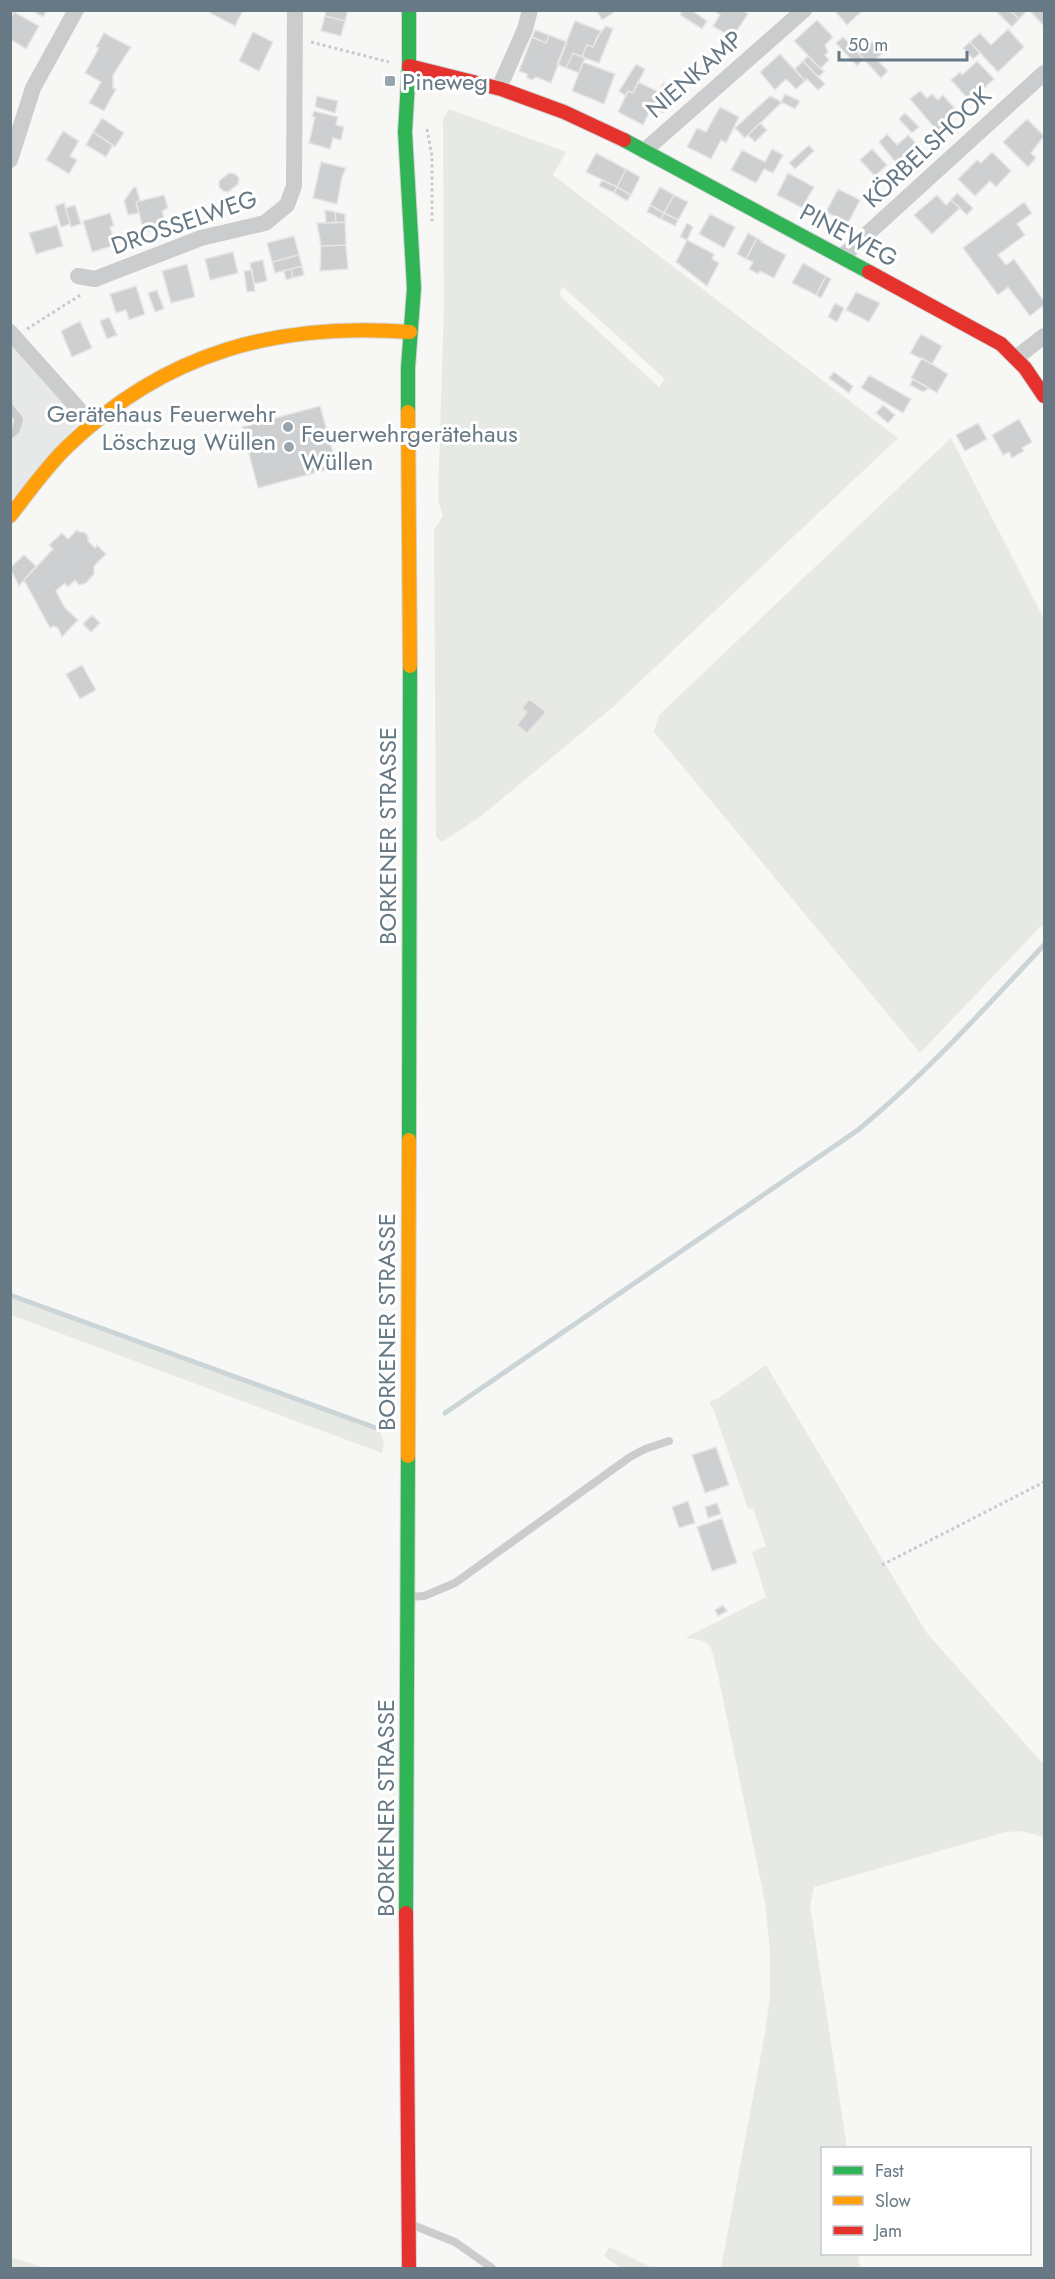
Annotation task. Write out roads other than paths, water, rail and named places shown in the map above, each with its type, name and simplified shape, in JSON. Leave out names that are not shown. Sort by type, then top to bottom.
[{"type":"main road","name":"BORKENER STRASSE","points":[[409,10],[409,66],[405,132],[414,288],[408,375],[406,1989],[409,2268]]},
{"type":"main road","name":"PINEWEG","points":[[409,66],[499,88],[566,114],[644,151],[843,256],[1001,344],[1017,357],[1044,396]]},
{"type":"main road","points":[[10,516],[46,469],[92,424],[114,405],[165,374],[231,348],[294,333],[347,330],[410,332]]},
{"type":"street","points":[[10,160],[33,88],[76,10]]},
{"type":"street","name":"DROSSELWEG","points":[[86,277],[201,238],[265,223],[287,206],[294,186],[295,10]]},
{"type":"street","points":[[499,88],[525,29],[530,10]]},
{"type":"street","name":"NIENKAMP","points":[[644,151],[804,10]]},
{"type":"street","name":"KÖRBELSHOOK","points":[[843,256],[1044,73]]},
{"type":"street","points":[[12,334],[92,424]]},
{"type":"street","points":[[1017,357],[1044,336]]},
{"type":"lane","points":[[10,408],[19,419],[16,430],[10,435]]},
{"type":"lane","points":[[408,1597],[424,1596],[455,1583],[630,1457],[669,1441]]},
{"type":"lane","points":[[409,2223],[455,2242],[492,2268]]},
{"type":"waterway","points":[[445,1413],[858,1130],[931,1064],[1044,945]]},
{"type":"waterway","points":[[10,1295],[379,1429]]},
{"type":"place","name":"Pineweg","points":[[390,81]]},
{"type":"place","name":"Gerätehaus Feuerwehr Löschzug Wüllen","points":[[288,427]]},
{"type":"place","name":"Feuerwehrgerätehaus Wüllen","points":[[289,447]]}]
